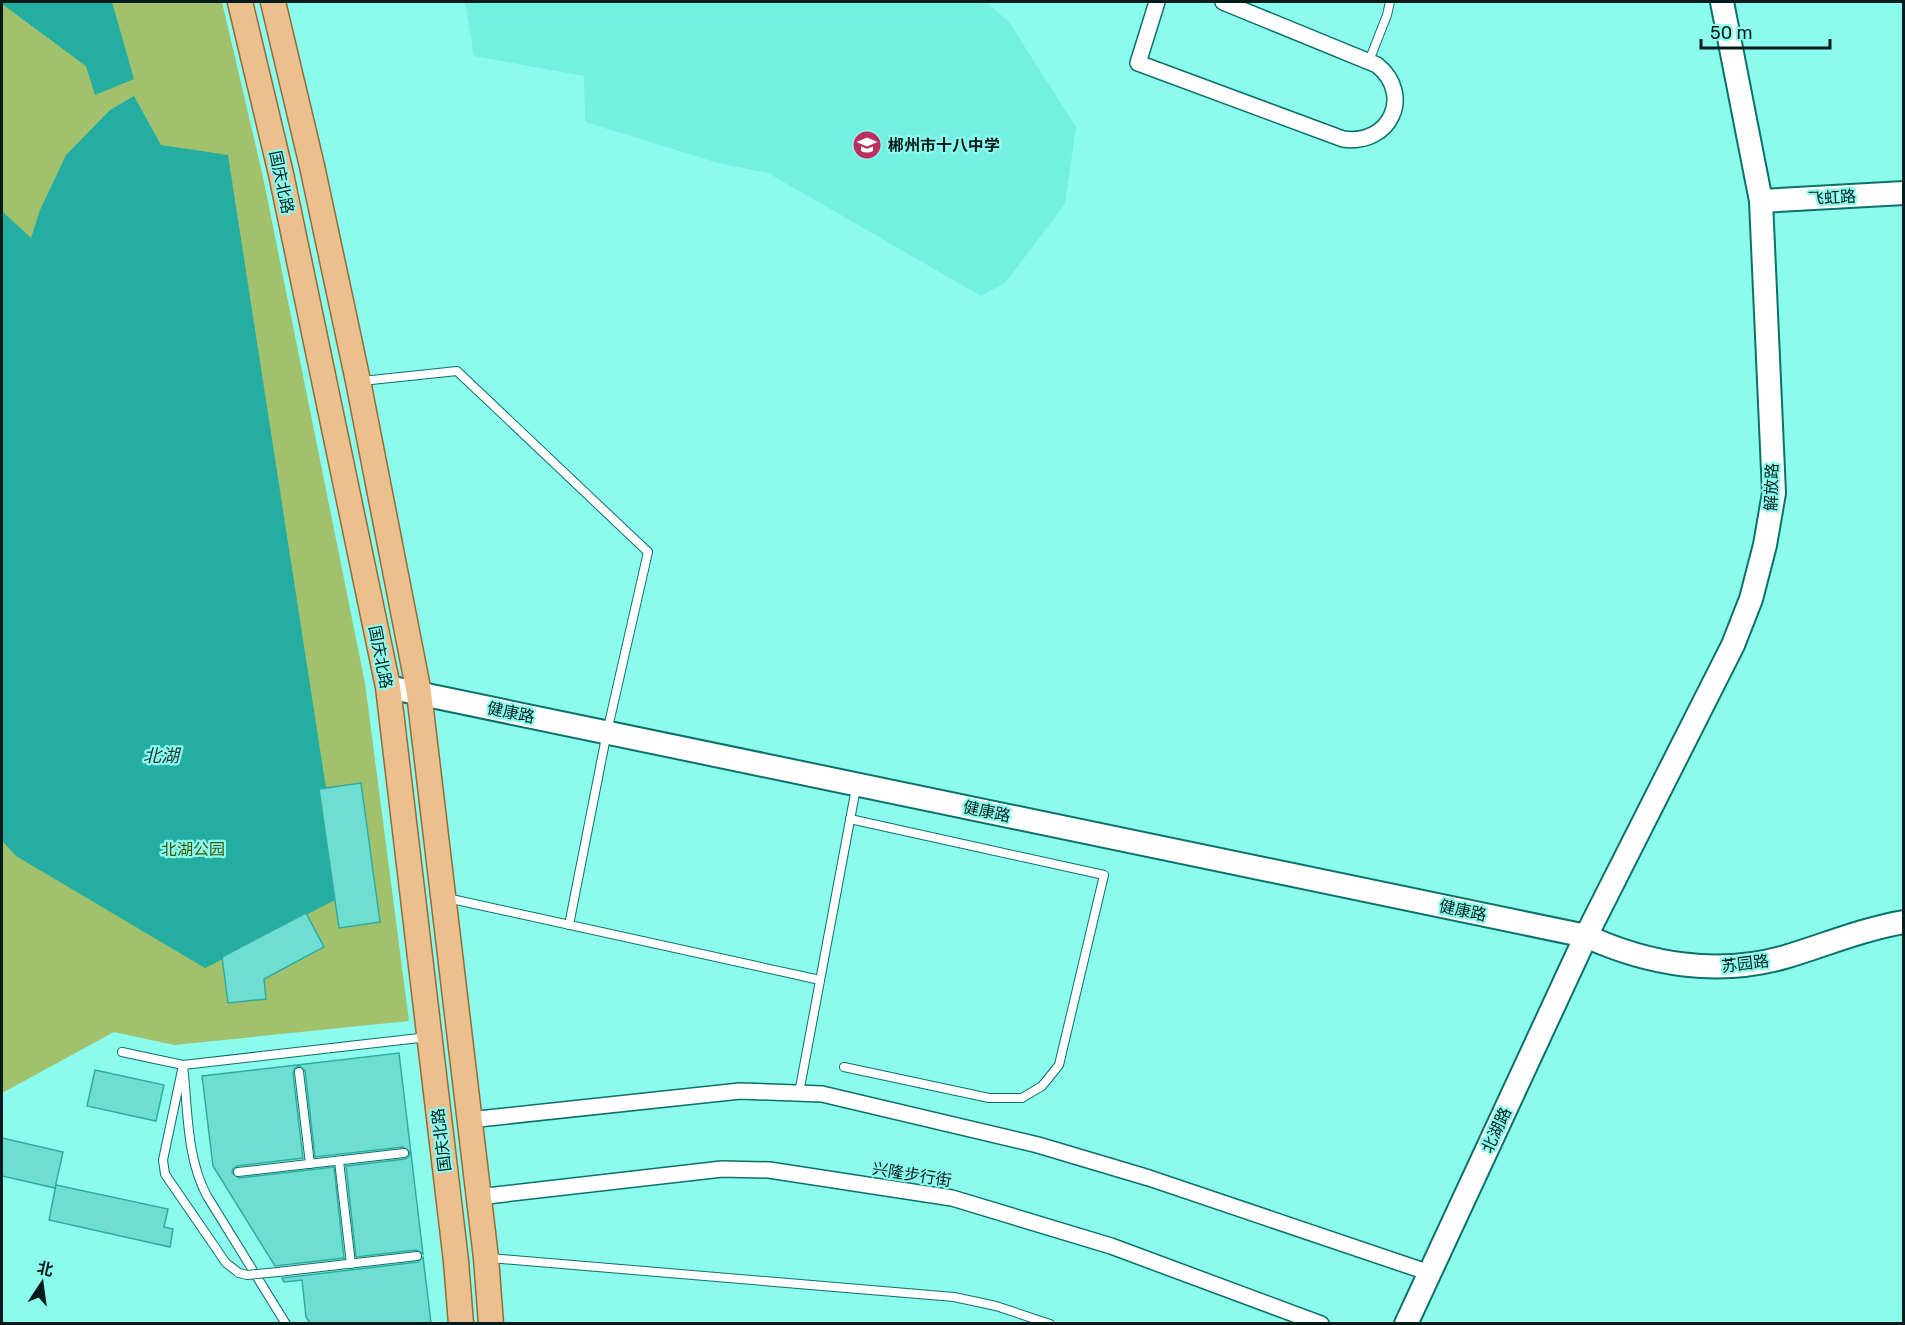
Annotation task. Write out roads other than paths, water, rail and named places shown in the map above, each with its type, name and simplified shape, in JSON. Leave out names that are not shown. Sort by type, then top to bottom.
[{"type":"main road","name":"国庆北路","points":[[240,2],[281,174],[388,687],[461,1323]]},
{"type":"main road","name":"国庆北路","points":[[273,2],[312,166],[358,381],[419,693],[486,1258],[491,1323]]},
{"type":"street","points":[[1157,2],[1138,63],[1343,139],[1362,140],[1378,133],[1390,119],[1394,111],[1395,93],[1389,77],[1369,61],[1223,2]]},
{"type":"street","name":"解放路","points":[[1586,936],[1733,645],[1751,599],[1766,545],[1774,493],[1761,201],[1722,2]]},
{"type":"street","name":"飞虹路","points":[[1761,201],[1904,193]]},
{"type":"street","name":"健康路","points":[[388,687],[1586,936]]},
{"type":"street","name":"苏园路","points":[[1586,936],[1635,956],[1660,962],[1711,967],[1760,963],[1904,922]]},
{"type":"street","name":"北湖路","points":[[1406,1323],[1586,936]]},
{"type":"street","points":[[469,1120],[740,1090],[822,1094],[1038,1145],[1149,1178],[1430,1273]]},
{"type":"street","name":"兴隆步行街","points":[[478,1197],[722,1169],[769,1170],[952,1198],[1111,1246],[1321,1323]]},
{"type":"lane","points":[[1369,61],[1390,2]]},
{"type":"lane","points":[[358,381],[457,371],[648,552],[607,732],[569,925]]},
{"type":"lane","points":[[799,1093],[856,783]]},
{"type":"lane","points":[[844,1067],[989,1098],[1022,1098],[1042,1086],[1059,1065],[1104,875],[850,819]]},
{"type":"lane","points":[[443,897],[820,980]]},
{"type":"lane","points":[[122,1052],[183,1065],[429,1037]]},
{"type":"lane","points":[[183,1065],[164,1152],[165,1174],[226,1263],[239,1273],[247,1275],[417,1256]]},
{"type":"lane","points":[[183,1065],[192,1151],[201,1185],[286,1323]]},
{"type":"lane","points":[[299,1072],[310,1164]]},
{"type":"lane","points":[[238,1172],[404,1154]]},
{"type":"lane","points":[[339,1161],[351,1263]]},
{"type":"lane","points":[[486,1258],[954,1297],[996,1306],[1050,1323]]},
{"type":"water","points":[[2,2],[112,2],[134,79],[95,95],[86,66]]},
{"type":"water","name":"北湖","points":[[134,96],[161,145],[228,155],[326,788],[319,789],[335,900],[205,968],[16,856],[2,841],[2,211],[31,238],[40,210],[66,155],[110,110]]},
{"type":"place","name":"郴州市十八中学","points":[[867,145]]},
{"type":"park label","name":"北湖公园","points":[[193,849]]}]
